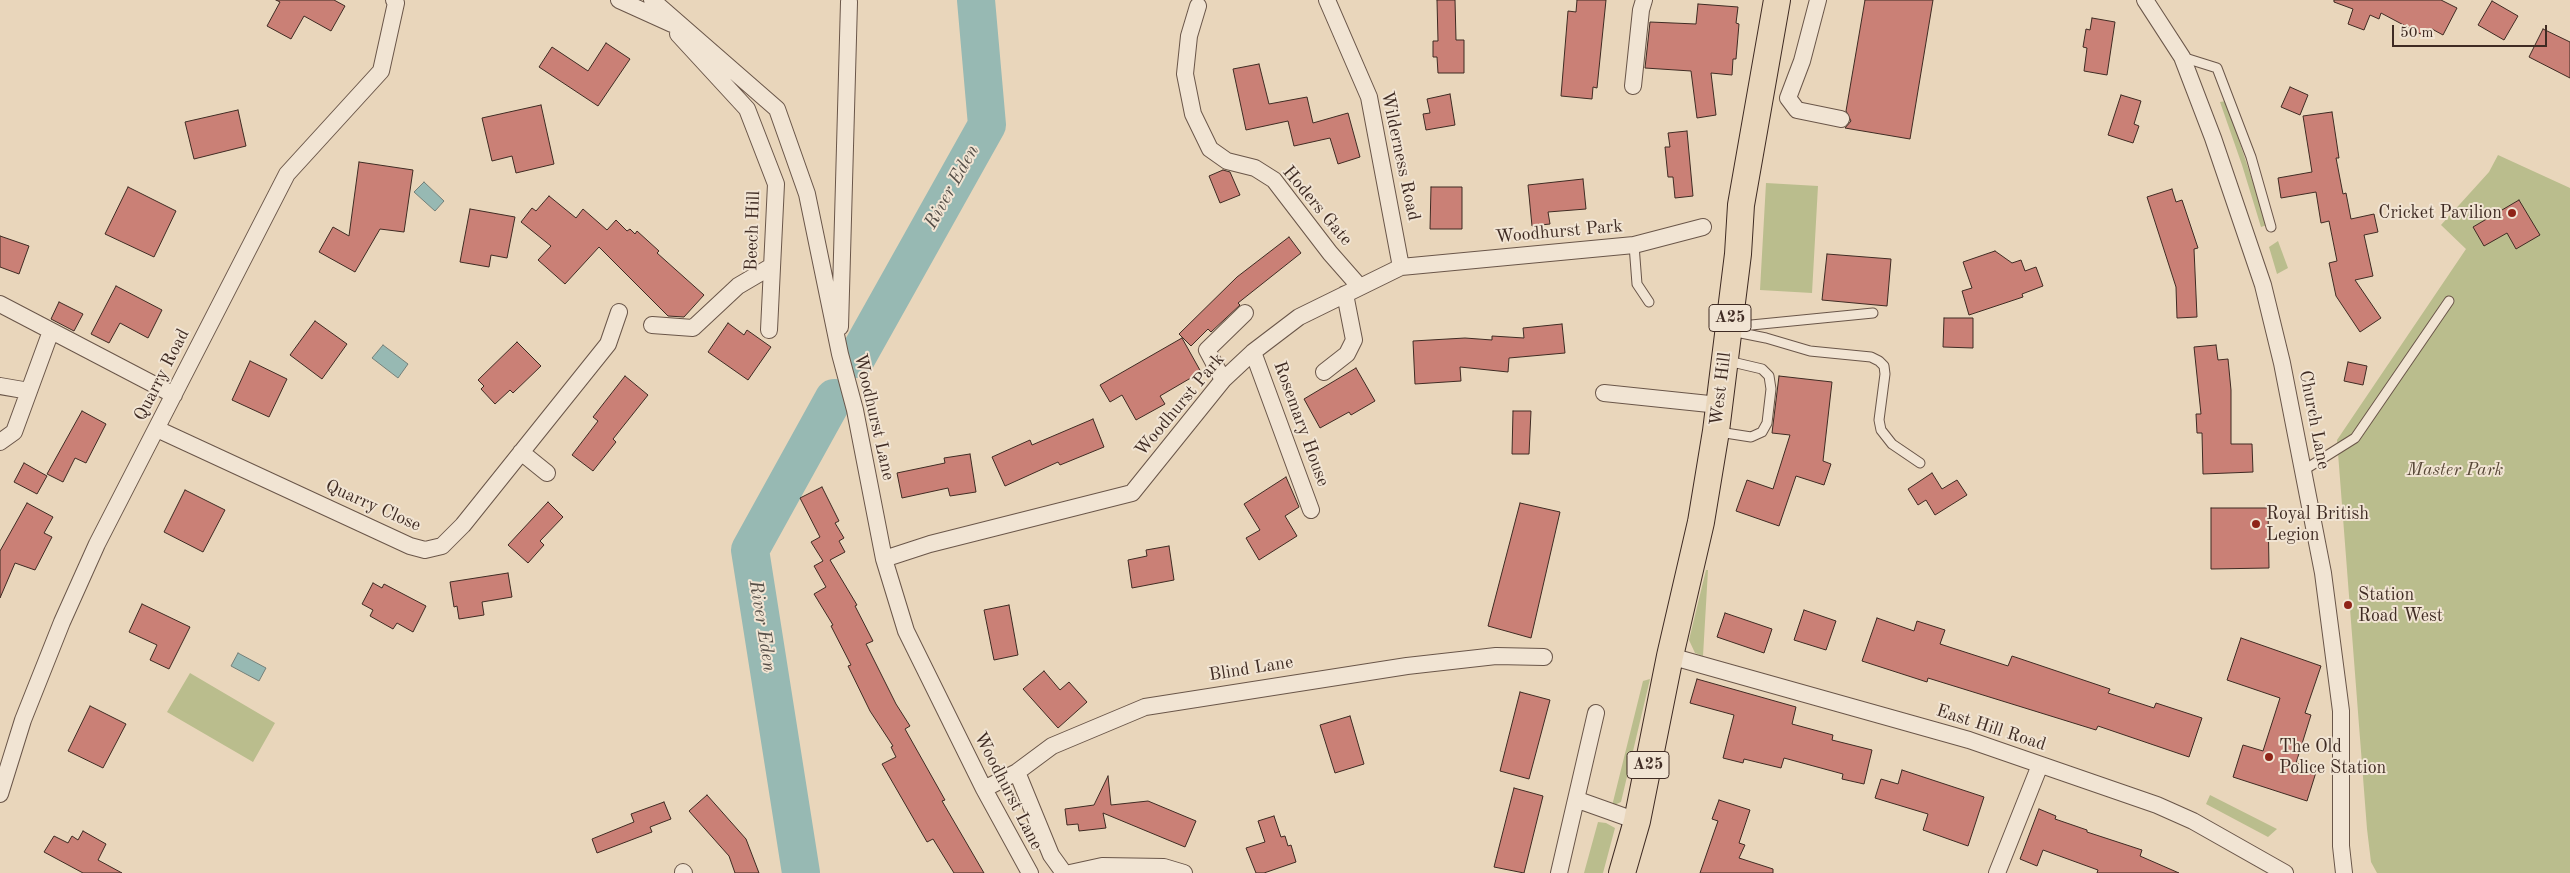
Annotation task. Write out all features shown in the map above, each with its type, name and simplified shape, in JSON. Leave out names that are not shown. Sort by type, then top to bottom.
[{"type":"main road","name":"West Hill","points":[[1670,656],[1700,522],[1716,431],[1729,329],[1741,205],[1777,0]]},
{"type":"main road","name":"A25","points":[[1622,873],[1637,821],[1670,656]]},
{"type":"street","name":"Quarry Road","points":[[0,794],[23,720],[62,622],[97,544],[287,174],[381,71],[396,3],[394,0]]},
{"type":"street","points":[[619,0],[687,31]]},
{"type":"street","name":"Woodhurst Lane","points":[[652,0],[777,109],[807,194],[840,354],[855,410],[884,559],[906,630],[984,789],[1030,873]]},
{"type":"street","name":"Wilderness Road","points":[[1327,0],[1369,97],[1401,267]]},
{"type":"street","points":[[1633,86],[1641,10],[1644,0]]},
{"type":"street","points":[[1818,0],[1802,61],[1788,98],[1797,110],[1841,119]]},
{"type":"street","name":"Church Lane","points":[[2145,0],[2182,57],[2213,138],[2262,286],[2282,363],[2323,573],[2341,711],[2340,846],[2344,873]]},
{"type":"street","points":[[840,354],[849,2]]},
{"type":"street","name":"Hoders Gate","points":[[1198,6],[1189,36],[1185,74],[1193,114],[1210,149],[1227,161],[1255,168],[1274,180],[1330,253],[1360,286]]},
{"type":"street","name":"Beech Hill","points":[[665,21],[747,109],[776,184],[769,330]]},
{"type":"street","name":"Woodhurst Park","points":[[884,559],[930,544],[1132,493],[1223,380],[1253,352],[1299,317],[1401,267],[1634,244],[1703,227]]},
{"type":"street","points":[[652,325],[693,328],[738,286],[772,266]]},
{"type":"street","points":[[1324,372],[1347,354],[1354,340],[1345,294]]},
{"type":"street","points":[[0,304],[174,396]]},
{"type":"street","name":"Quarry Close","points":[[157,429],[410,546],[425,550],[442,546],[453,536],[608,344],[618,312]]},
{"type":"street","points":[[1223,380],[1207,350],[1245,312]]},
{"type":"street","points":[[0,442],[14,432],[51,331]]},
{"type":"street","name":"Rosemary House","points":[[1253,352],[1311,510]]},
{"type":"street","points":[[0,386],[30,391]]},
{"type":"street","points":[[1604,393],[1720,404]]},
{"type":"street","points":[[521,452],[547,473]]},
{"type":"street","name":"Blind Lane","points":[[984,789],[1017,772],[1052,746],[1145,707],[1407,666],[1496,656],[1544,657]]},
{"type":"street","name":"East Hill Road","points":[[1670,656],[1969,740],[2158,805],[2193,821],[2285,873]]},
{"type":"street","points":[[1559,873],[1578,800],[1596,713]]},
{"type":"street","points":[[1997,873],[2040,765]]},
{"type":"street","points":[[1017,772],[1052,855],[1064,873]]},
{"type":"street","points":[[1578,800],[1637,821]]},
{"type":"street","points":[[1070,873],[1102,866],[1164,867],[1184,873]]},
{"type":"lane","points":[[2182,57],[2217,68],[2251,157],[2271,227]]},
{"type":"lane","points":[[1634,244],[1637,284],[1649,302]]},
{"type":"lane","points":[[2304,470],[2355,438],[2449,301]]},
{"type":"lane","points":[[1729,329],[1873,313]]},
{"type":"lane","points":[[1729,329],[1810,351],[1871,357],[1879,361],[1884,366],[1885,374],[1879,420],[1880,430],[1892,444],[1920,463]]},
{"type":"lane","points":[[1716,431],[1751,437],[1762,432],[1768,423],[1771,389],[1769,376],[1762,369],[1725,361]]},
{"type":"green space","points":[[2226,101],[2267,225],[2261,227],[2220,102]]},
{"type":"green space","name":"Master Park","points":[[2498,155],[2570,188],[2570,873],[2377,873],[2371,862],[2367,829],[2337,440],[2466,249],[2441,225],[2489,172]]},
{"type":"green space","points":[[1766,183],[1818,186],[1812,293],[1760,290]]},
{"type":"green space","points":[[2278,241],[2288,268],[2277,274],[2269,247]]},
{"type":"green space","points":[[1706,570],[1708,570],[1703,656],[1695,653],[1689,640]]},
{"type":"green space","points":[[190,673],[275,723],[253,762],[167,712]]},
{"type":"green space","points":[[1650,679],[1621,802],[1612,806],[1643,681]]},
{"type":"green space","points":[[2210,795],[2277,829],[2268,837],[2206,804]]},
{"type":"green space","points":[[1598,822],[1606,823],[1615,828],[1603,873],[1584,873]]},
{"type":"water","points":[[424,182],[444,201],[435,211],[414,192]]},
{"type":"water","points":[[383,345],[408,364],[398,378],[372,358]]},
{"type":"water","points":[[238,653],[266,668],[259,681],[231,666]]},
{"type":"building","points":[[276,0],[334,0],[345,6],[331,31],[304,16],[291,39],[267,26],[280,2]]},
{"type":"building","points":[[1437,0],[1455,0],[1456,40],[1464,40],[1464,73],[1438,73],[1437,57],[1433,57],[1433,41],[1438,41]]},
{"type":"building","points":[[1577,0],[1606,0],[1597,88],[1593,87],[1592,99],[1561,96],[1568,11],[1576,12]]},
{"type":"building","points":[[1865,0],[1933,0],[1910,139],[1845,128],[1851,121],[1846,111]]},
{"type":"building","points":[[2334,0],[2441,0],[2457,8],[2443,35],[2432,29],[2428,38],[2381,13],[2379,19],[2370,15],[2364,30],[2348,24],[2353,9],[2334,2]]},
{"type":"building","points":[[2492,1],[2518,16],[2504,40],[2478,25]]},
{"type":"building","points":[[1698,4],[1738,7],[1736,23],[1739,24],[1736,59],[1733,59],[1732,75],[1711,73],[1716,115],[1697,118],[1691,71],[1645,68],[1650,22],[1696,24]]},
{"type":"building","points":[[2092,18],[2115,22],[2107,75],[2084,71],[2087,48],[2083,47],[2086,29],[2090,30]]},
{"type":"building","points":[[2543,29],[2570,42],[2570,78],[2529,57]]},
{"type":"building","points":[[606,43],[630,59],[598,106],[539,67],[552,47],[588,71]]},
{"type":"building","points":[[1259,64],[1269,104],[1307,97],[1313,123],[1348,113],[1360,157],[1338,164],[1330,138],[1294,146],[1288,121],[1246,130],[1233,69]]},
{"type":"building","points":[[2290,87],[2308,95],[2300,115],[2281,107]]},
{"type":"building","points":[[1450,94],[1455,125],[1426,130],[1423,114],[1430,113],[1427,99]]},
{"type":"building","points":[[2121,95],[2141,101],[2134,124],[2139,126],[2133,143],[2108,135]]},
{"type":"building","points":[[541,105],[554,164],[516,173],[512,156],[492,161],[482,118]]},
{"type":"building","points":[[238,110],[246,146],[194,159],[185,122]]},
{"type":"building","points":[[2332,112],[2339,158],[2336,158],[2343,194],[2346,193],[2351,219],[2374,214],[2378,232],[2364,235],[2373,276],[2355,280],[2381,318],[2360,332],[2336,296],[2329,263],[2337,261],[2329,221],[2321,223],[2316,192],[2281,198],[2278,178],[2312,172],[2303,116]]},
{"type":"building","points":[[1687,131],[1693,196],[1675,198],[1673,177],[1668,177],[1665,147],[1670,147],[1668,133]]},
{"type":"building","points":[[359,162],[413,170],[404,232],[380,229],[355,272],[319,252],[333,227],[349,236]]},
{"type":"building","points":[[1223,170],[1230,172],[1240,195],[1220,203],[1209,176]]},
{"type":"building","points":[[1583,179],[1586,209],[1548,212],[1550,224],[1532,226],[1528,185]]},
{"type":"building","points":[[128,187],[176,211],[154,257],[105,234]]},
{"type":"building","points":[[1431,187],[1462,187],[1462,229],[1430,229]]},
{"type":"building","points":[[2172,189],[2176,202],[2182,200],[2198,248],[2194,249],[2197,317],[2177,318],[2176,287],[2147,197]]},
{"type":"building","points":[[549,196],[576,218],[583,209],[607,230],[616,220],[627,231],[630,229],[635,234],[637,231],[659,251],[657,253],[704,295],[684,317],[668,316],[599,247],[565,284],[538,260],[551,246],[521,222],[532,208],[536,211]]},
{"type":"building","name":"Cricket Pavilion","points":[[2519,200],[2540,235],[2516,249],[2507,233],[2484,246],[2473,227]]},
{"type":"building","points":[[470,209],[515,217],[507,258],[491,255],[489,267],[460,262]]},
{"type":"building","points":[[0,236],[29,246],[19,274],[0,267]]},
{"type":"building","points":[[1289,237],[1301,253],[1238,303],[1240,305],[1211,332],[1208,329],[1191,346],[1179,334],[1237,277]]},
{"type":"building","points":[[1995,251],[2012,263],[2021,260],[2025,271],[2036,267],[2043,286],[2022,294],[2023,297],[1969,315],[1962,291],[1972,288],[1963,262]]},
{"type":"building","points":[[1827,254],[1891,259],[1887,306],[1822,300]]},
{"type":"building","points":[[116,286],[162,310],[148,338],[120,323],[109,343],[91,334]]},
{"type":"building","points":[[59,302],[83,314],[74,331],[51,319]]},
{"type":"building","points":[[1944,318],[1973,318],[1973,348],[1943,347]]},
{"type":"building","points":[[315,321],[347,344],[322,379],[290,355]]},
{"type":"building","points":[[728,323],[744,335],[747,330],[771,347],[748,380],[708,352]]},
{"type":"building","points":[[1562,324],[1565,353],[1509,358],[1508,372],[1460,367],[1461,381],[1415,384],[1413,341],[1465,338],[1492,340],[1492,336],[1524,338],[1523,328]]},
{"type":"building","points":[[1182,338],[1201,372],[1160,396],[1165,404],[1136,420],[1122,395],[1110,402],[1100,385]]},
{"type":"building","points":[[517,342],[541,366],[513,393],[510,390],[495,404],[481,389],[484,386],[478,380]]},
{"type":"building","points":[[2216,345],[2218,360],[2228,359],[2231,390],[2231,444],[2252,444],[2253,472],[2203,474],[2202,433],[2197,433],[2196,414],[2201,414],[2194,347]]},
{"type":"building","points":[[250,361],[287,379],[269,417],[232,400]]},
{"type":"building","points":[[2348,362],[2367,366],[2363,385],[2344,381]]},
{"type":"building","points":[[1356,368],[1375,401],[1351,415],[1349,412],[1320,428],[1304,399]]},
{"type":"building","points":[[625,376],[648,395],[613,439],[616,442],[593,471],[572,455],[598,421],[593,417]]},
{"type":"building","points":[[1779,376],[1832,382],[1823,461],[1831,464],[1824,485],[1796,476],[1779,526],[1736,511],[1747,480],[1773,489],[1790,435],[1772,433]]},
{"type":"building","points":[[82,411],[106,424],[86,463],[75,458],[63,482],[47,474]]},
{"type":"building","points":[[1513,411],[1531,411],[1529,454],[1512,454]]},
{"type":"building","points":[[1093,419],[1104,447],[1060,465],[1058,462],[1005,486],[992,457],[1030,440],[1032,445]]},
{"type":"building","points":[[970,454],[976,492],[950,496],[948,488],[902,498],[897,473],[945,463],[944,458]]},
{"type":"building","points":[[24,463],[47,476],[37,494],[14,482]]},
{"type":"building","points":[[1932,473],[1942,489],[1957,480],[1967,495],[1935,515],[1926,500],[1918,505],[1908,489]]},
{"type":"building","points":[[1286,477],[1299,507],[1285,516],[1297,536],[1259,560],[1246,538],[1260,530],[1244,504]]},
{"type":"building","points":[[822,487],[839,521],[835,523],[844,538],[839,541],[845,552],[830,560],[857,605],[855,606],[873,641],[866,644],[896,704],[910,726],[905,729],[945,800],[942,801],[984,873],[954,873],[933,839],[927,842],[882,764],[896,757],[891,747],[893,746],[870,711],[848,666],[851,665],[831,626],[833,625],[814,594],[826,587],[814,566],[823,561],[811,542],[820,537],[800,498]]},
{"type":"building","points":[[185,490],[225,510],[203,552],[164,532]]},
{"type":"building","points":[[548,502],[563,517],[540,541],[544,545],[528,563],[508,545]]},
{"type":"building","points":[[27,503],[53,517],[44,533],[52,537],[35,570],[15,563],[0,598],[0,551]]},
{"type":"building","points":[[1520,503],[1560,512],[1531,638],[1488,626]]},
{"type":"building","points":[[2211,508],[2268,508],[2269,568],[2211,569]]},
{"type":"building","points":[[1169,546],[1174,580],[1132,588],[1128,560],[1147,556],[1146,550]]},
{"type":"building","points":[[508,573],[512,597],[482,602],[484,615],[459,619],[457,606],[454,607],[450,582]]},
{"type":"building","points":[[373,583],[382,588],[384,584],[426,606],[413,632],[397,623],[393,629],[370,616],[373,610],[362,604]]},
{"type":"building","points":[[142,604],[190,627],[169,669],[150,660],[157,645],[129,632]]},
{"type":"building","points":[[1009,605],[1018,655],[994,660],[984,610]]},
{"type":"building","points":[[1804,610],[1836,621],[1826,650],[1794,640]]},
{"type":"building","points":[[1725,613],[1772,629],[1764,653],[1717,637]]},
{"type":"building","points":[[1877,618],[1914,631],[1917,621],[1945,630],[1940,644],[2008,666],[2012,656],[2110,689],[2108,693],[2154,708],[2156,703],[2202,718],[2189,757],[2098,726],[2096,730],[1928,678],[1927,682],[1862,661]]},
{"type":"building","points":[[2241,638],[2321,666],[2305,713],[2311,715],[2296,763],[2317,769],[2307,801],[2233,777],[2243,745],[2263,751],[2280,698],[2227,680]]},
{"type":"building","points":[[1044,671],[1060,690],[1069,682],[1087,702],[1058,728],[1023,689]]},
{"type":"building","points":[[1697,679],[1796,707],[1792,724],[1833,735],[1832,740],[1872,750],[1864,784],[1842,779],[1843,774],[1784,758],[1781,768],[1744,759],[1743,763],[1723,758],[1734,715],[1690,703]]},
{"type":"building","points":[[1520,692],[1550,700],[1529,779],[1500,771]]},
{"type":"building","points":[[90,706],[126,724],[103,768],[68,751]]},
{"type":"building","points":[[1350,716],[1364,764],[1335,773],[1320,725]]},
{"type":"building","points":[[1902,770],[1984,797],[1968,846],[1923,830],[1928,814],[1875,798],[1881,779],[1898,784]]},
{"type":"building","points":[[1108,776],[1111,805],[1148,801],[1196,821],[1185,847],[1103,813],[1106,828],[1079,831],[1078,824],[1067,825],[1065,809],[1094,805]]},
{"type":"building","points":[[1514,788],[1543,796],[1524,873],[1494,867]]},
{"type":"building","points":[[707,795],[746,839],[759,873],[735,873],[729,856],[689,811]]},
{"type":"building","points":[[1719,800],[1750,810],[1739,843],[1745,845],[1739,858],[1773,869],[1773,873],[1700,873],[1718,821],[1712,819]]},
{"type":"building","points":[[664,802],[671,819],[650,827],[652,832],[597,853],[592,839],[634,822],[631,814]]},
{"type":"building","points":[[2039,809],[2056,816],[2055,819],[2087,830],[2087,832],[2142,850],[2140,856],[2179,873],[2097,873],[2098,870],[2043,850],[2037,866],[2020,859]]},
{"type":"building","points":[[1274,816],[1281,837],[1285,836],[1288,846],[1291,845],[1296,862],[1264,873],[1256,873],[1246,848],[1265,842],[1258,821]]},
{"type":"building","points":[[83,831],[106,844],[98,860],[122,873],[83,873],[44,852],[54,836],[68,843],[72,836],[78,840]]},
{"type":"waterway","name":"River Eden","points":[[856,359],[987,125],[976,0]]},
{"type":"waterway","name":"River Eden","points":[[801,873],[750,550],[834,398]]},
{"type":"place","name":"Cricket Pavilion","points":[[2512,213]]},
{"type":"place","name":"Royal British Legion","points":[[2256,524]]},
{"type":"place","name":"Station Road West","points":[[2348,605]]},
{"type":"place","name":"The Old Police Station","points":[[2269,757]]}]
